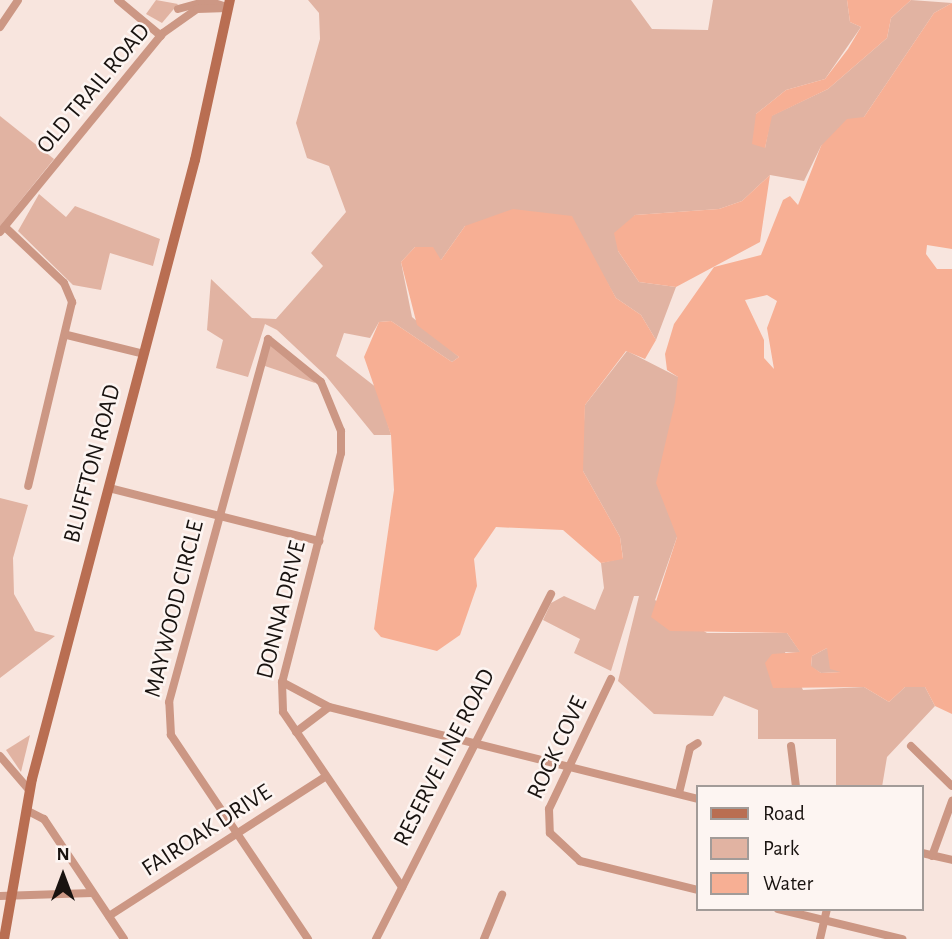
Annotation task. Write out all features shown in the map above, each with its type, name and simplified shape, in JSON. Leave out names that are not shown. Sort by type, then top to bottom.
[{"type":"main road","name":"BLUFFTON ROAD","points":[[4,939],[5,895],[30,791],[144,354],[229,4]]},
{"type":"street","points":[[0,27],[18,0]]},
{"type":"street","points":[[118,0],[162,35]]},
{"type":"street","name":"OLD TRAIL ROAD","points":[[178,9],[208,1],[229,4]]},
{"type":"street","name":"OLD TRAIL ROAD","points":[[2,230],[162,35],[197,9],[229,4]]},
{"type":"street","points":[[2,230],[64,283],[72,302],[67,335],[28,486]]},
{"type":"street","points":[[67,335],[144,354]]},
{"type":"street","name":"MAYWOOD CIRCLE","points":[[268,339],[169,702],[171,735],[308,939]]},
{"type":"street","name":"DONNA DRIVE","points":[[268,339],[309,368],[339,418],[341,453],[282,682],[283,712],[325,778],[402,887]]},
{"type":"street","points":[[109,488],[319,541]]},
{"type":"street","name":"RESERVE LINE ROAD","points":[[376,939],[551,594]]},
{"type":"street","name":"ROCK COVE","points":[[611,679],[570,764],[548,826],[559,849],[580,861],[696,890]]},
{"type":"street","points":[[282,682],[329,707],[570,764],[696,798]]},
{"type":"street","points":[[296,733],[329,707]]},
{"type":"street","points":[[679,793],[690,748],[698,743]]},
{"type":"street","points":[[791,746],[796,785]]},
{"type":"street","points":[[911,746],[952,786]]},
{"type":"street","points":[[0,755],[30,791]]},
{"type":"street","name":"FAIROAK DRIVE","points":[[109,916],[325,778]]},
{"type":"street","points":[[932,856],[952,801]]},
{"type":"street","points":[[26,810],[44,819],[124,939]]},
{"type":"street","points":[[924,854],[952,860]]},
{"type":"street","points":[[5,895],[92,893]]},
{"type":"street","points":[[484,939],[502,895]]},
{"type":"street","points":[[786,911],[902,939]]},
{"type":"street","points":[[820,939],[826,911]]},
{"type":"green space","points":[[156,0],[178,4],[162,23],[146,14]]},
{"type":"green space","points":[[308,0],[631,0],[652,29],[708,30],[713,0],[847,0],[850,22],[861,27],[825,79],[786,90],[756,114],[765,148],[771,116],[828,89],[887,38],[891,18],[911,0],[952,3],[934,13],[864,117],[821,146],[804,181],[770,175],[742,201],[719,209],[635,215],[618,251],[639,282],[676,287],[656,340],[641,315],[616,298],[594,260],[465,226],[441,260],[415,247],[401,262],[412,317],[459,357],[452,362],[391,321],[379,322],[370,338],[344,333],[336,356],[377,388],[391,435],[374,435],[326,376],[277,330],[265,324],[248,377],[216,368],[223,340],[207,330],[211,279],[252,318],[276,319],[323,266],[311,253],[346,212],[329,166],[307,158],[296,123],[320,39],[319,13]]},
{"type":"green space","points":[[0,116],[54,159],[0,226]]},
{"type":"green space","points":[[39,194],[66,217],[75,206],[160,239],[153,266],[110,253],[101,290],[73,285],[18,231]]},
{"type":"green space","points":[[270,343],[314,380],[315,383],[262,365]]},
{"type":"green space","points":[[627,351],[678,377],[677,537],[655,600],[707,633],[787,633],[801,653],[785,652],[803,690],[864,687],[889,702],[905,687],[925,687],[935,706],[887,757],[882,785],[836,785],[836,739],[758,739],[758,710],[724,696],[713,716],[654,714],[618,681],[639,596],[634,596],[611,671],[574,653],[580,639],[543,620],[551,603],[564,596],[595,610],[604,588],[601,563],[623,558],[620,537],[583,471],[585,405]]},
{"type":"green space","points":[[0,498],[28,505],[13,558],[14,594],[35,631],[55,636],[0,678]]},
{"type":"green space","points":[[827,648],[842,672],[821,673],[811,667],[812,656]]},
{"type":"green space","points":[[30,735],[21,772],[6,750]]},
{"type":"water","points":[[847,0],[911,0],[891,18],[887,38],[828,89],[772,116],[765,148],[752,144],[756,114],[786,90],[825,79],[848,49],[861,27],[850,22]]},
{"type":"water","points":[[952,3],[952,249],[927,245],[926,254],[937,269],[952,269],[952,714],[935,706],[925,687],[905,687],[889,702],[864,687],[773,688],[765,663],[772,654],[800,652],[787,633],[670,631],[651,617],[677,537],[656,483],[675,402],[678,377],[667,370],[665,354],[674,324],[714,267],[761,255],[783,200],[790,196],[798,205],[821,146],[847,119],[864,117],[934,13]],"holes":[[[767,295],[777,301],[767,328],[774,369],[764,358],[764,340],[745,300]],[[827,648],[830,669],[841,672],[821,673],[811,666],[812,656]]]},
{"type":"water","points":[[770,175],[760,242],[676,287],[639,282],[618,251],[614,233],[635,215],[719,209],[742,201]]},
{"type":"water","points":[[513,209],[572,216],[616,298],[641,315],[656,340],[645,359],[626,351],[585,405],[583,471],[620,537],[623,559],[601,563],[563,530],[496,527],[474,559],[477,586],[460,635],[437,651],[381,637],[374,629],[394,490],[391,435],[364,357],[379,322],[391,321],[452,362],[459,357],[417,325],[401,262],[415,247],[433,247],[441,260],[465,226]]}]
